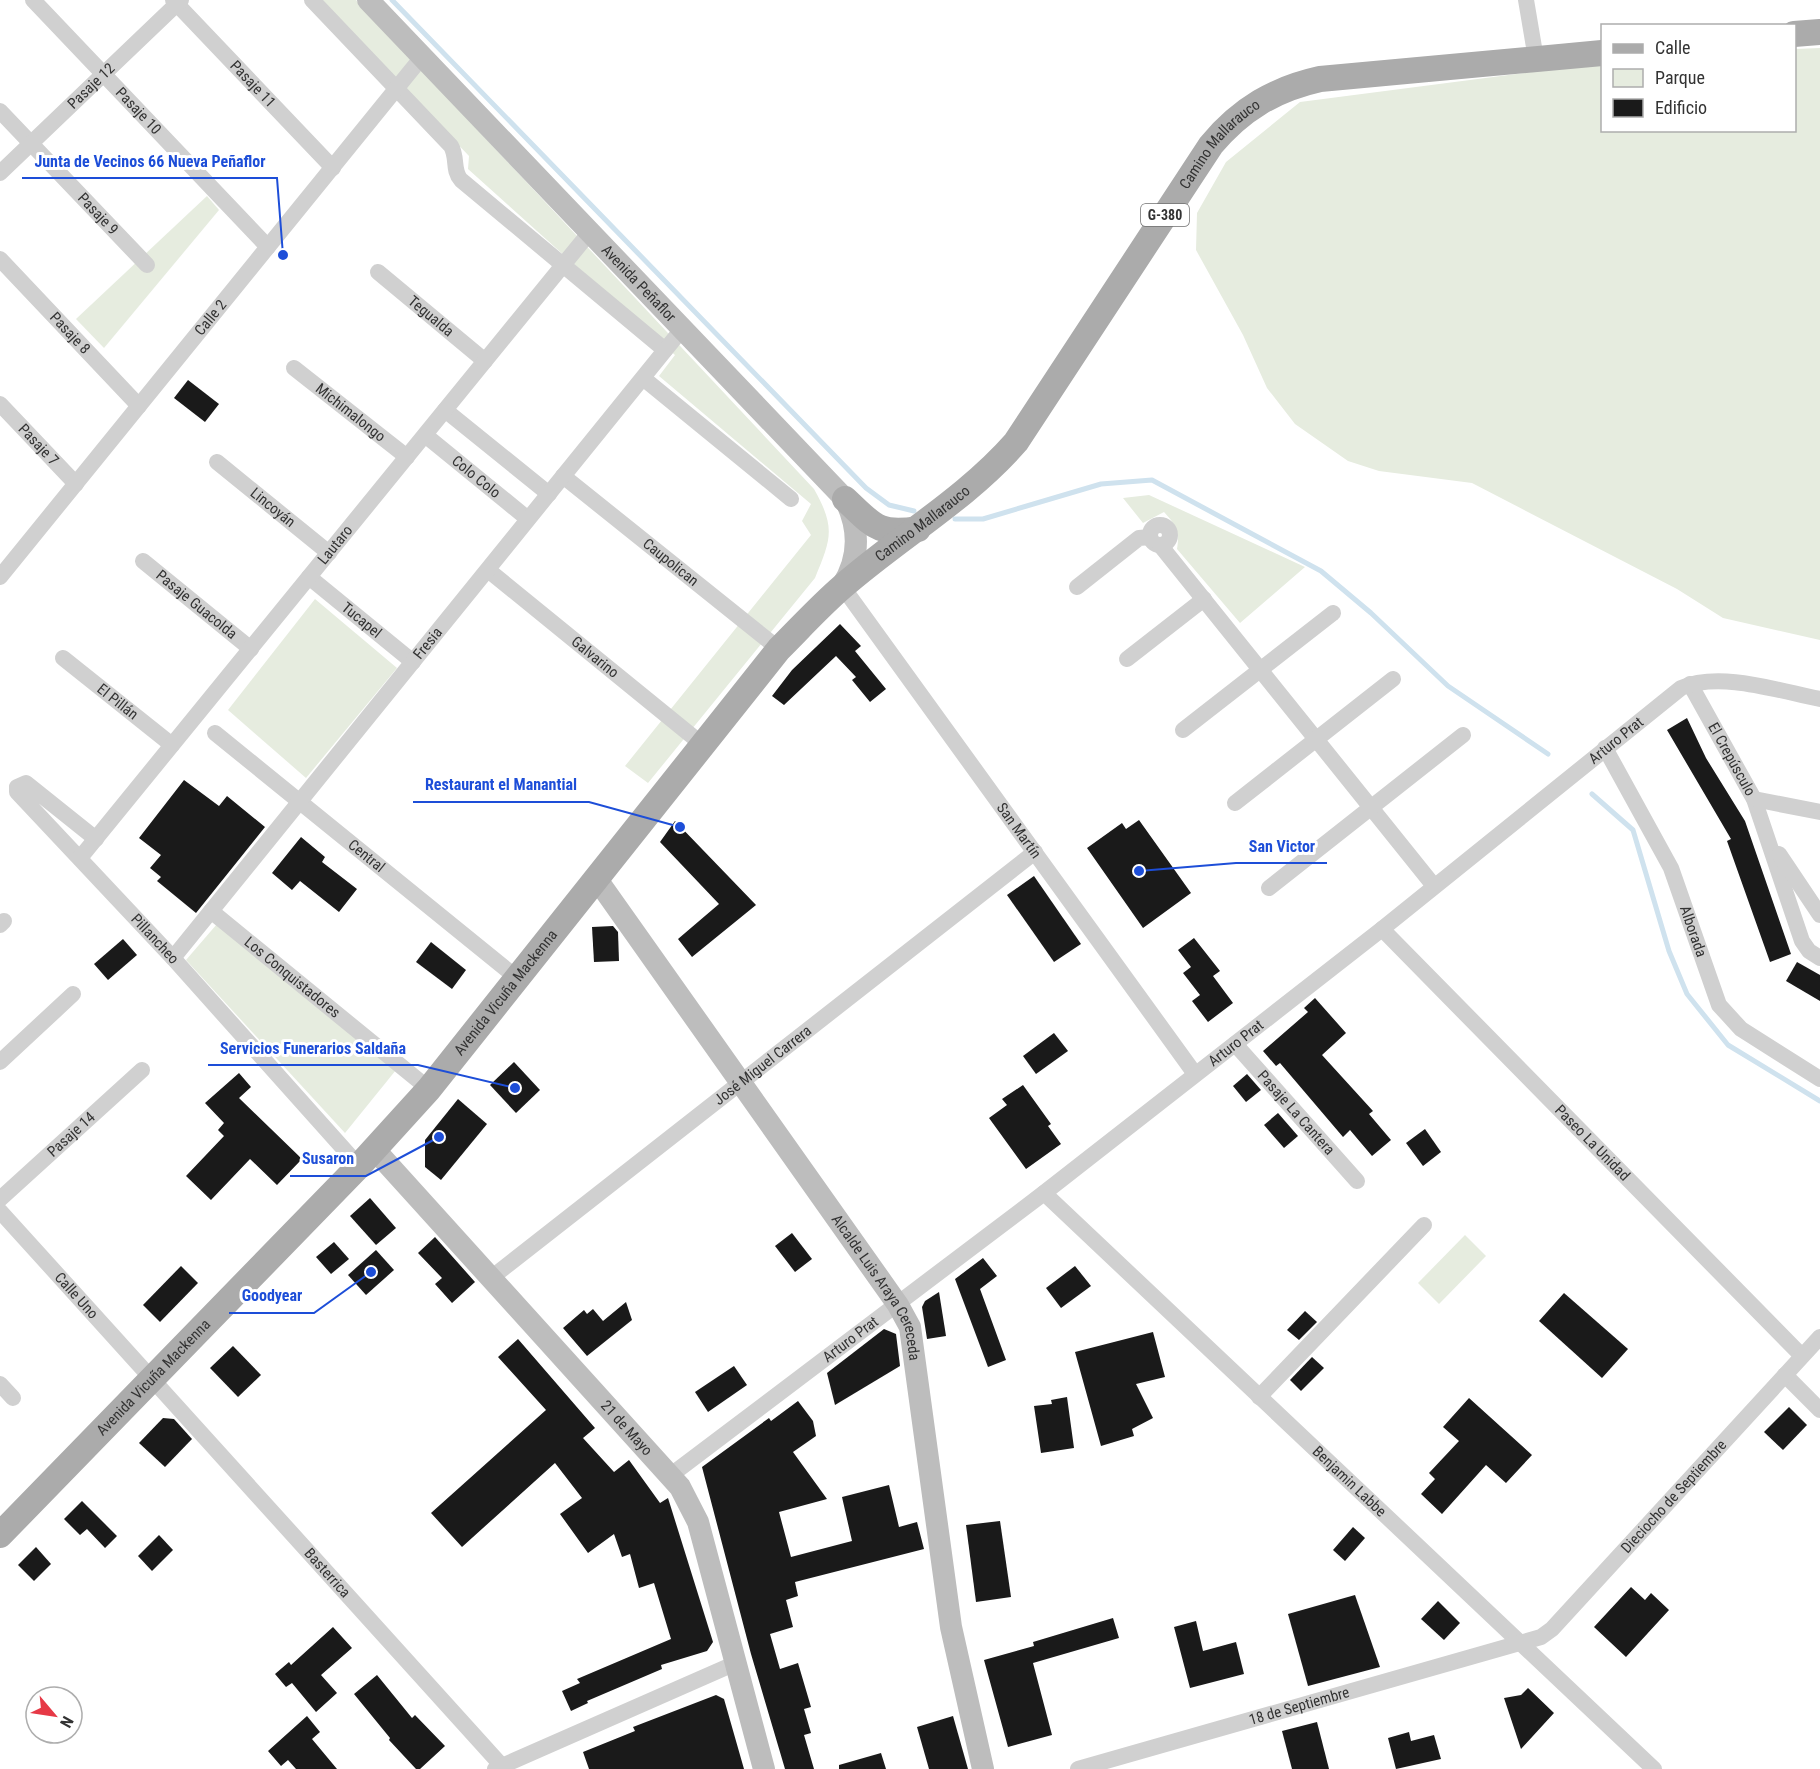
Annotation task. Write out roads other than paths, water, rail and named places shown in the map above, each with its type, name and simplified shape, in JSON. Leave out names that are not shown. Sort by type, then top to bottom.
[{"type":"main road","name":"Avenida Peñaflor","points":[[368,0],[845,499],[855,525],[857,539],[853,565],[842,586]]},
{"type":"main road","points":[[1796,34],[1820,32]]},
{"type":"main road","name":"Camino Mallarauco","points":[[842,586],[918,529],[993,468],[1016,442],[1211,145],[1238,116],[1285,88],[1320,79],[1601,52]]},
{"type":"main road","points":[[845,499],[872,525],[891,533],[918,529]]},
{"type":"main road","name":"Avenida Vicuña Mackenna","points":[[0,1535],[367,1158],[429,1089],[779,649],[842,586]]},
{"type":"main road","name":"Alcalde Luis Araya Cereceda","points":[[597,878],[898,1305],[912,1337],[951,1627],[982,1769]]},
{"type":"main road","name":"21 de Mayo","points":[[367,1158],[491,1278],[671,1475],[686,1498],[698,1522],[764,1769]]},
{"type":"street","name":"Pasaje 10","points":[[33,0],[268,247]]},
{"type":"street","name":"Avenida Peñaflor","points":[[312,0],[453,150],[458,177],[665,350]]},
{"type":"street","points":[[1526,0],[1536,59]]},
{"type":"street","name":"Pasaje 12","points":[[0,173],[177,1]]},
{"type":"street","name":"Pasaje 11","points":[[177,1],[333,168]]},
{"type":"street","name":"Calle 2","points":[[0,578],[6,558],[76,484],[422,57]]},
{"type":"street","name":"Pasaje 9","points":[[0,111],[147,266]]},
{"type":"street","name":"Lautaro","points":[[80,858],[590,232]]},
{"type":"street","name":"Pasaje 8","points":[[0,259],[139,406]]},
{"type":"street","name":"Tegualda","points":[[378,272],[485,361]]},
{"type":"street","name":"Fresia","points":[[173,958],[683,328]]},
{"type":"street","name":"Michimalongo","points":[[294,368],[407,457]]},
{"type":"street","points":[[643,378],[791,499]]},
{"type":"street","name":"Pasaje 7","points":[[0,404],[76,484]]},
{"type":"street","points":[[445,410],[549,494]]},
{"type":"street","name":"Colo Colo","points":[[424,435],[528,519]]},
{"type":"street","name":"Lincoyán","points":[[217,462],[328,553]]},
{"type":"street","name":"Caupolican","points":[[563,476],[779,649]]},
{"type":"street","points":[[1077,587],[1139,538],[1155,541],[1261,669],[1434,886]]},
{"type":"street","name":"Pasaje Guacolda","points":[[142,561],[251,649]]},
{"type":"street","name":"Galvarino","points":[[488,570],[703,745]]},
{"type":"street","name":"Tucapel","points":[[309,577],[413,662]]},
{"type":"street","name":"San Martín","points":[[842,586],[1195,1074]]},
{"type":"street","points":[[1127,659],[1204,599]]},
{"type":"street","points":[[1183,730],[1333,613]]},
{"type":"street","name":"El Pillán","points":[[63,658],[172,745]]},
{"type":"street","points":[[1235,802],[1393,679]]},
{"type":"street","name":"Arturo Prat","points":[[671,1475],[1044,1193],[1382,929],[1681,688],[1690,684],[1723,681],[1820,699]]},
{"type":"street","name":"El Crepúsculo","points":[[1690,684],[1754,799],[1802,941],[1809,951],[1820,958]]},
{"type":"street","name":"Central","points":[[215,733],[517,978]]},
{"type":"street","points":[[1269,888],[1463,735]]},
{"type":"street","name":"Alborada","points":[[1605,748],[1671,868],[1719,1005],[1741,1029],[1820,1079]]},
{"type":"street","name":"Pillancheo","points":[[96,839],[26,783],[19,784],[17,792],[173,958],[367,1158]]},
{"type":"street","points":[[1754,799],[1820,812]]},
{"type":"street","name":"El Crepúsculo","points":[[1767,836],[1820,915]]},
{"type":"street","name":"José Miguel Carrera","points":[[491,1278],[1035,852]]},
{"type":"street","name":"Los Conquistadores","points":[[211,911],[429,1089]]},
{"type":"street","name":"Paseo La Unidad","points":[[1382,929],[1802,1356]]},
{"type":"street","points":[[0,1062],[73,994]]},
{"type":"street","name":"Pasaje La Cantera","points":[[1235,1044],[1358,1180]]},
{"type":"street","name":"Pasaje 14","points":[[0,1199],[142,1070]]},
{"type":"street","name":"Benjamin Labbe","points":[[1044,1193],[1654,1769]]},
{"type":"street","name":"Calle Uno","points":[[0,1211],[153,1380]]},
{"type":"street","points":[[1259,1397],[1424,1225]]},
{"type":"street","name":"Dieciocho de Septiembre","points":[[1520,1644],[1541,1637],[1552,1629],[1820,1337]]},
{"type":"street","points":[[1785,1375],[1820,1410]]},
{"type":"street","name":"Basterrica","points":[[153,1380],[498,1767],[736,1663]]},
{"type":"street","points":[[0,1384],[13,1398]]},
{"type":"street","name":"18 de Septiembre","points":[[1078,1769],[1520,1644]]},
{"type":"waterway","points":[[392,0],[866,488],[889,505],[914,511]]},
{"type":"waterway","points":[[955,519],[983,519],[1101,484],[1152,480],[1321,571],[1371,613],[1448,686],[1548,754]]},
{"type":"waterway","points":[[1592,794],[1633,830],[1669,951],[1687,994],[1728,1045],[1820,1101]]},
{"type":"place","name":"Junta de Vecinos 66 Nueva Peñaflor","points":[[283,255]]},
{"type":"place","name":"Restaurant el Manantial","points":[[680,827]]},
{"type":"place","name":"San Victor","points":[[1139,871]]},
{"type":"place","name":"Servicios Funerarios Saldaña","points":[[515,1088]]},
{"type":"place","name":"Susaron","points":[[439,1137]]},
{"type":"place","name":"Goodyear","points":[[371,1272]]}]
